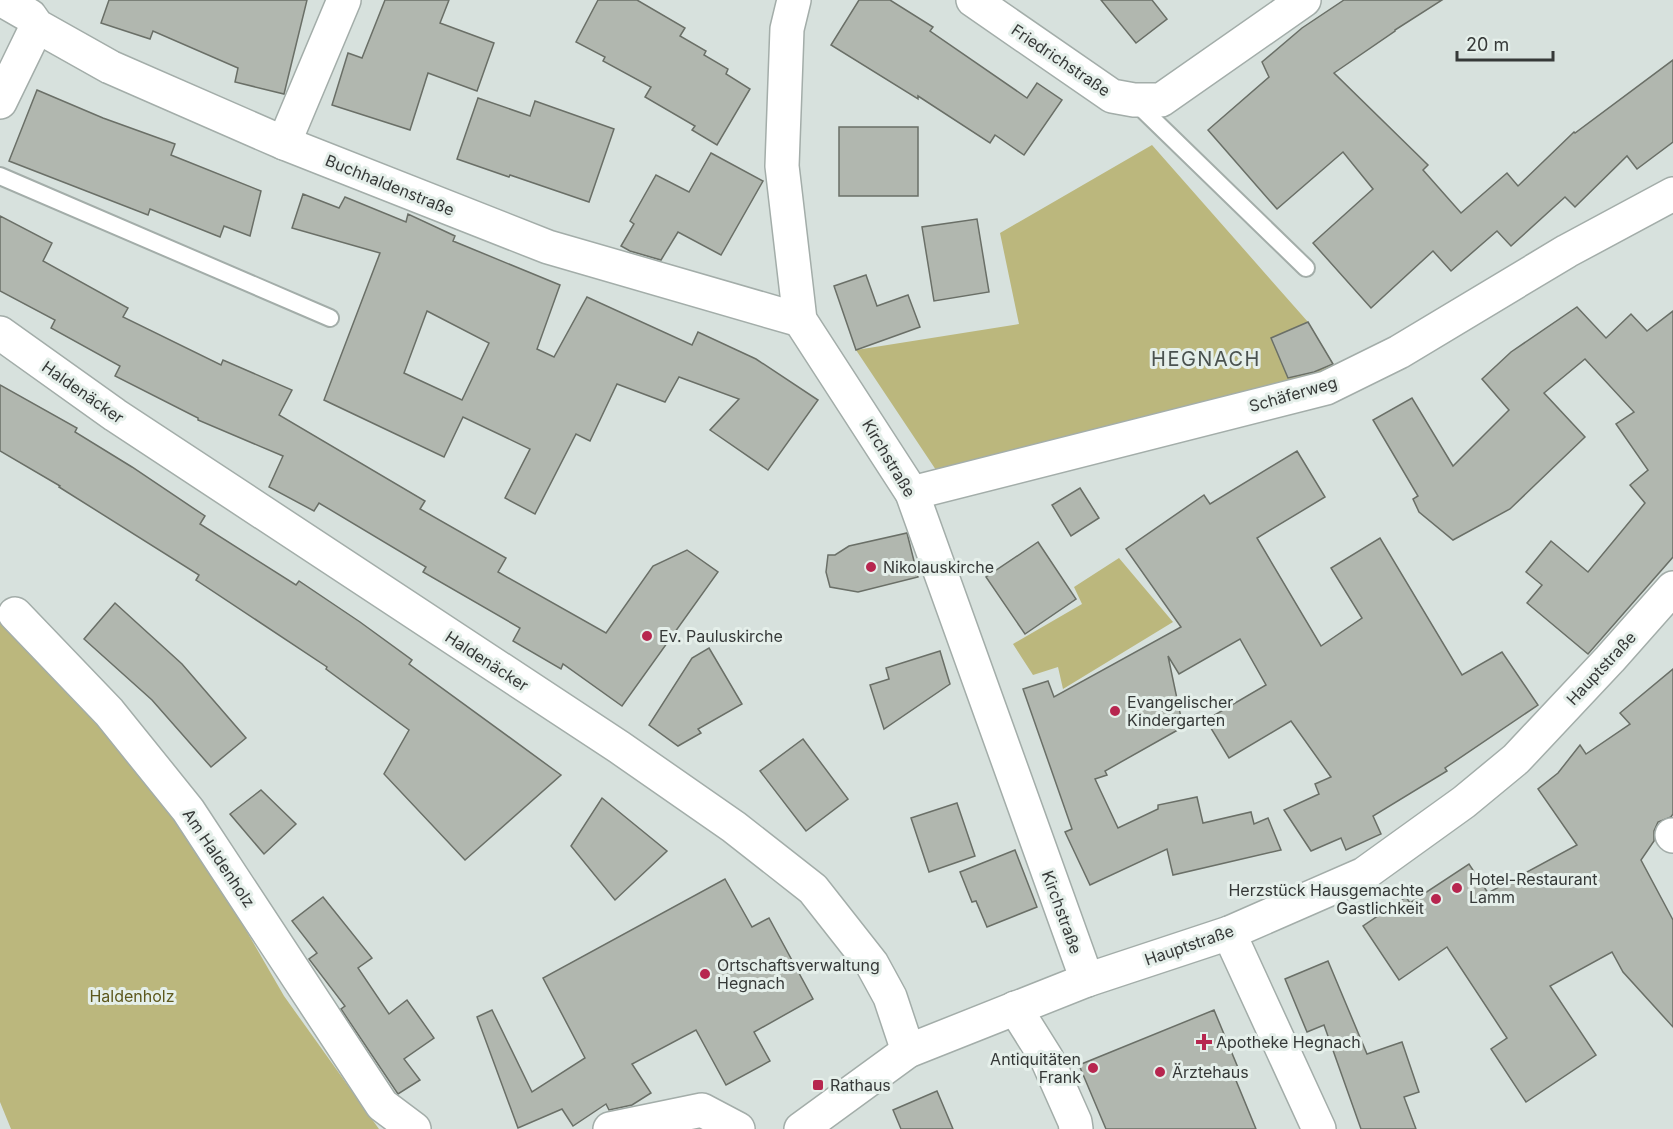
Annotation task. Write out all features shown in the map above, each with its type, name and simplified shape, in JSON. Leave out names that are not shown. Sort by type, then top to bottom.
[{"type":"street","name":"Buchhaldenstraße","points":[[2,0],[34,14],[110,67],[284,143],[548,247],[800,320]]},
{"type":"street","points":[[284,143],[344,0]]},
{"type":"street","name":"Kirchstraße","points":[[794,0],[787,29],[782,166],[800,320],[912,493],[1087,980]]},
{"type":"street","name":"Friedrichstraße","points":[[973,0],[1112,96],[1134,100],[1161,100],[1304,0]]},
{"type":"street","points":[[0,102],[34,14]]},
{"type":"street","name":"Schäferweg","points":[[912,493],[1326,388],[1399,352],[1567,251],[1673,194]]},
{"type":"street","name":"Haldenäcker","points":[[0,333],[115,416],[619,747],[751,841],[813,889],[872,964],[890,997],[908,1051]]},
{"type":"street","name":"Hauptstraße","points":[[801,1129],[908,1051],[1087,980],[1229,933],[1364,874],[1464,802],[1516,759],[1673,588]]},
{"type":"street","name":"Am Haldenholz","points":[[8,609],[109,712],[188,810],[382,1105],[414,1129]]},
{"type":"street","points":[[1229,933],[1319,1129]]},
{"type":"street","points":[[1015,1008],[1047,1059],[1076,1129]]},
{"type":"street","points":[[610,1129],[702,1110],[738,1129]]},
{"type":"lane","points":[[1134,100],[1306,268]]},
{"type":"lane","points":[[0,176],[330,318]]},
{"type":"green space","points":[[1152,145],[1308,322],[1333,364],[1319,385],[938,473],[856,350],[1019,324],[1000,233]]},
{"type":"green space","points":[[1119,558],[1173,622],[1063,689],[1058,667],[1033,675],[1013,644],[1082,604],[1074,587]]},
{"type":"green space","name":"Haldenholz","points":[[0,621],[14,631],[180,816],[284,996],[379,1129],[11,1129],[0,1102]]},
{"type":"building","points":[[109,0],[307,0],[284,94],[235,82],[238,68],[153,31],[150,39],[101,23]]},
{"type":"building","points":[[385,0],[449,0],[440,23],[494,43],[477,91],[428,73],[410,130],[332,105],[348,53],[362,58]]},
{"type":"building","points":[[598,0],[637,0],[685,28],[680,36],[706,51],[704,55],[728,69],[726,74],[750,89],[717,145],[692,130],[695,126],[645,97],[651,87],[603,61],[605,57],[576,42]]},
{"type":"building","points":[[859,0],[890,0],[933,27],[930,31],[1027,98],[1037,83],[1062,100],[1024,155],[995,135],[990,143],[918,96],[918,99],[831,45]]},
{"type":"building","points":[[1101,0],[1152,0],[1167,19],[1136,43]]},
{"type":"building","points":[[1344,0],[1442,0],[1334,73],[1428,165],[1423,170],[1461,213],[1507,173],[1518,186],[1574,132],[1673,60],[1673,142],[1637,169],[1627,156],[1575,207],[1565,197],[1511,246],[1497,231],[1451,271],[1433,251],[1371,308],[1313,243],[1373,189],[1343,152],[1277,209],[1208,130],[1269,77],[1262,62],[1302,28]]},
{"type":"building","points":[[37,90],[103,118],[175,144],[171,155],[261,191],[250,236],[224,226],[220,237],[150,209],[148,215],[9,161]]},
{"type":"building","points":[[478,98],[530,116],[535,101],[614,129],[589,202],[457,159]]},
{"type":"building","points":[[839,127],[918,127],[918,196],[839,196]]},
{"type":"building","points":[[711,153],[763,181],[721,255],[678,232],[661,260],[621,246],[634,224],[630,221],[656,175],[689,192]]},
{"type":"building","points":[[303,194],[339,208],[345,197],[406,222],[408,214],[455,236],[453,241],[560,285],[537,349],[554,357],[587,297],[692,345],[698,332],[756,359],[818,400],[768,470],[710,430],[739,399],[679,377],[665,402],[617,384],[590,441],[576,434],[535,514],[505,498],[530,449],[463,417],[444,457],[324,400],[380,253],[292,228]],"holes":[[[427,311],[489,343],[462,400],[404,373]]]},
{"type":"building","points":[[0,216],[52,243],[43,261],[128,308],[123,317],[221,365],[223,360],[292,390],[279,415],[425,501],[420,509],[506,558],[498,572],[606,633],[653,566],[687,550],[718,572],[622,706],[563,664],[561,669],[513,641],[520,628],[423,572],[426,567],[319,503],[314,511],[269,487],[283,456],[198,420],[115,376],[120,366],[51,328],[55,320],[0,291]]},
{"type":"building","points":[[977,219],[989,292],[934,301],[922,227]]},
{"type":"building","points":[[866,275],[877,306],[908,295],[920,327],[856,350],[834,286]]},
{"type":"building","points":[[1577,307],[1606,338],[1631,314],[1647,331],[1673,311],[1673,557],[1588,654],[1527,603],[1542,585],[1526,572],[1551,541],[1588,572],[1645,503],[1630,485],[1648,470],[1616,424],[1634,412],[1585,359],[1544,393],[1585,437],[1510,509],[1453,540],[1419,512],[1413,499],[1418,496],[1373,420],[1412,398],[1453,466],[1509,410],[1482,379],[1511,352]]},
{"type":"building","points":[[1308,322],[1333,364],[1314,372],[1288,378],[1271,338]]},
{"type":"building","points":[[0,385],[77,428],[75,432],[205,516],[200,524],[296,585],[299,581],[360,622],[412,660],[409,664],[561,775],[465,860],[384,774],[409,730],[326,669],[327,667],[196,580],[199,575],[60,486],[0,451]]},
{"type":"building","points":[[1297,451],[1325,497],[1257,538],[1321,646],[1362,618],[1331,568],[1380,538],[1462,675],[1502,652],[1538,705],[1445,768],[1447,771],[1373,816],[1381,834],[1346,850],[1341,838],[1311,851],[1284,810],[1319,794],[1315,784],[1331,777],[1291,721],[1229,758],[1206,720],[1266,685],[1240,639],[1179,674],[1168,656],[1183,727],[1105,771],[1107,775],[1095,779],[1118,828],[1158,809],[1158,805],[1197,797],[1203,823],[1251,812],[1254,824],[1268,818],[1281,850],[1173,875],[1167,849],[1090,885],[1065,832],[1072,829],[1023,689],[1048,681],[1054,697],[1181,627],[1126,549],[1204,495],[1210,504]]},
{"type":"building","points":[[1080,488],[1099,518],[1071,536],[1052,505]]},
{"type":"building","name":"Nikolauskirche","points":[[907,533],[918,577],[858,592],[830,587],[826,572],[828,555],[835,555],[849,546]]},
{"type":"building","points":[[1038,542],[1076,599],[1025,634],[986,577]]},
{"type":"building","points":[[115,603],[182,664],[246,738],[211,767],[152,700],[84,639]]},
{"type":"building","points":[[709,648],[742,704],[698,729],[701,733],[678,746],[649,725],[692,658]]},
{"type":"building","points":[[940,651],[950,684],[884,729],[870,685],[889,679],[886,668]]},
{"type":"building","points":[[1673,669],[1673,814],[1658,822],[1654,831],[1654,841],[1641,860],[1673,920],[1673,1027],[1623,972],[1612,952],[1550,986],[1596,1055],[1526,1102],[1491,1049],[1507,1038],[1447,947],[1399,980],[1363,926],[1406,897],[1410,903],[1469,864],[1488,893],[1577,845],[1538,789],[1558,773],[1580,745],[1586,754],[1630,724],[1620,713]]},
{"type":"building","points":[[803,739],[848,799],[806,831],[760,771]]},
{"type":"building","points":[[261,790],[296,824],[264,854],[230,814]]},
{"type":"building","points":[[602,798],[667,851],[615,900],[571,846]]},
{"type":"building","points":[[957,803],[975,856],[929,872],[911,818]]},
{"type":"building","points":[[1015,850],[1037,907],[987,927],[976,901],[972,902],[960,872]]},
{"type":"building","name":"Ortschaftsverwaltung Hegnach","points":[[725,879],[752,927],[769,918],[813,999],[754,1032],[770,1061],[726,1085],[696,1030],[632,1064],[651,1093],[632,1105],[609,1110],[606,1104],[573,1126],[562,1109],[518,1128],[477,1017],[492,1010],[532,1092],[585,1058],[543,978]]},
{"type":"building","points":[[323,897],[372,958],[358,968],[389,1014],[407,1000],[434,1038],[404,1059],[420,1080],[398,1094],[341,1009],[345,1006],[309,959],[317,953],[292,921]]},
{"type":"building","points":[[1328,961],[1367,1054],[1402,1042],[1419,1092],[1404,1097],[1416,1129],[1361,1129],[1324,1025],[1307,1032],[1285,979]]},
{"type":"building","name":"Ärztehaus","points":[[1214,1010],[1241,1075],[1235,1078],[1256,1129],[1106,1129],[1079,1065]]},
{"type":"building","points":[[937,1091],[953,1129],[901,1129],[893,1110]]},
{"type":"place","name":"Nikolauskirche","points":[[871,567]]},
{"type":"place","name":"Ev. Pauluskirche","points":[[647,636]]},
{"type":"place","name":"Evangelischer Kindergarten","points":[[1115,711]]},
{"type":"place","name":"Hotel-Restaurant Lamm","points":[[1457,888]]},
{"type":"place","name":"Herzstück Hausgemachte Gastlichkeit","points":[[1436,899]]},
{"type":"place","name":"Ortschaftsverwaltung Hegnach","points":[[705,974]]},
{"type":"place","name":"Apotheke Hegnach","points":[[1204,1042]]},
{"type":"place","name":"Antiquitäten Frank","points":[[1093,1068]]},
{"type":"place","name":"Ärztehaus","points":[[1160,1072]]},
{"type":"place","name":"Rathaus","points":[[818,1085]]},
{"type":"district","name":"HEGNACH","points":[[1206,359]]}]
